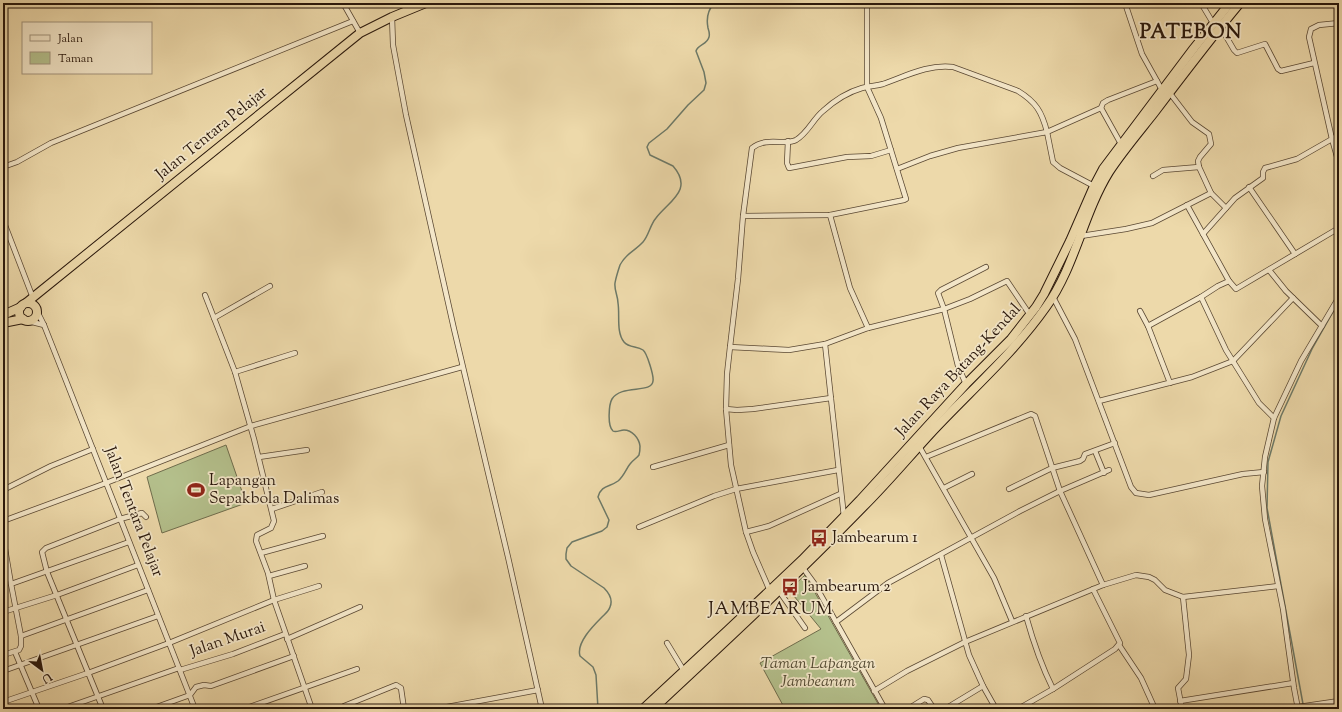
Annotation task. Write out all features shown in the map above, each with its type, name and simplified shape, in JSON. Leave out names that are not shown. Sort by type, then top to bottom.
[{"type":"highway","name":"Jalan Tentara Pelajar","points":[[3,315],[23,305],[42,292],[84,255],[360,33],[410,6],[426,3]]},
{"type":"highway","name":"Jalan Raya Batang-Kendal","points":[[1217,25],[1230,3]]},
{"type":"highway","name":"Jalan Raya Batang-Kendal","points":[[643,709],[770,591],[903,458],[919,446],[1017,343],[1043,312],[1053,297],[1081,236],[1092,205],[1109,172],[1165,91],[1197,49],[1217,25],[1240,3]]},
{"type":"highway","name":"Jalan Raya Batang-Kendal","points":[[653,709],[779,591],[866,505],[903,458],[966,384],[1011,339],[1044,294],[1103,169],[1121,144],[1165,91]]},
{"type":"highway","points":[[3,323],[26,320],[36,316],[36,309],[42,292]]},
{"type":"highway","points":[[26,320],[19,312],[23,305],[31,304],[36,309]]},
{"type":"street","points":[[343,3],[360,33]]},
{"type":"street","points":[[743,216],[830,215],[904,200],[906,197],[881,118],[867,87],[867,3]]},
{"type":"street","points":[[1125,3],[1142,54],[1157,81],[1192,122],[1208,134],[1211,144],[1200,157],[1198,161],[1199,167],[1211,193],[1226,208]]},
{"type":"street","points":[[1201,3],[1237,53],[1263,43],[1265,44],[1278,69],[1281,71],[1314,63]]},
{"type":"street","points":[[392,17],[393,45],[406,115],[462,366],[508,557],[542,709]]},
{"type":"street","points":[[3,168],[51,143],[353,21]]},
{"type":"street","points":[[1339,23],[1319,25],[1311,29],[1309,36],[1314,63],[1339,164]]},
{"type":"street","points":[[770,591],[746,532],[731,465],[726,409],[730,346],[738,279],[743,216],[752,148],[760,143],[774,141],[790,142],[796,140],[822,111],[837,100],[857,90],[878,86],[928,68],[942,66],[953,67],[1018,91],[1026,96],[1042,115],[1053,162],[1094,186]]},
{"type":"street","points":[[897,169],[930,156],[958,148],[1047,132],[1101,108],[1103,103],[1108,100],[1157,81]]},
{"type":"street","points":[[1101,108],[1121,144]]},
{"type":"street","points":[[1203,234],[1235,198],[1263,178],[1262,172],[1265,168],[1297,159],[1339,135]]},
{"type":"street","points":[[788,141],[787,163],[789,168],[846,157],[871,156],[891,150]]},
{"type":"street","points":[[1153,176],[1163,170],[1199,167]]},
{"type":"street","points":[[1250,187],[1295,254]]},
{"type":"street","points":[[1081,236],[1126,229],[1152,223],[1211,193]]},
{"type":"street","points":[[1187,205],[1229,281],[1236,289],[1339,228]]},
{"type":"street","points":[[830,215],[850,288],[868,328]]},
{"type":"street","points":[[3,220],[33,298]]},
{"type":"street","points":[[966,384],[958,366],[944,309],[938,296],[939,292],[986,267]]},
{"type":"street","points":[[1269,270],[1293,298],[1322,326]]},
{"type":"street","points":[[730,346],[789,350],[825,344],[868,328],[944,309],[970,300],[1007,281],[1030,315]]},
{"type":"street","points":[[1148,326],[1229,281]]},
{"type":"street","points":[[214,318],[270,286]]},
{"type":"street","points":[[205,294],[235,372],[259,457],[272,509],[274,524],[271,528],[260,532],[256,538],[269,576],[274,600],[285,634],[312,709]]},
{"type":"street","points":[[1053,297],[1075,339],[1131,487],[1136,493],[1143,495],[1243,474],[1264,472]]},
{"type":"street","points":[[1201,297],[1226,350],[1259,403],[1274,418]]},
{"type":"street","points":[[1339,297],[1302,362],[1274,418],[1265,457],[1262,486],[1265,519],[1278,586],[1293,683],[1300,707],[1339,701]]},
{"type":"street","points":[[1099,401],[1192,377],[1233,361],[1293,298]]},
{"type":"street","name":"Jalan Tentara Pelajar","points":[[36,309],[44,325],[195,709]]},
{"type":"street","points":[[1140,311],[1148,326],[1170,383]]},
{"type":"street","points":[[26,320],[44,325]]},
{"type":"street","points":[[825,344],[840,494],[844,516]]},
{"type":"street","points":[[235,372],[295,353]]},
{"type":"street","points":[[3,521],[106,483],[250,426],[462,366]]},
{"type":"street","points":[[726,409],[753,409],[831,398]]},
{"type":"street","points":[[926,457],[1031,414],[1035,416],[1060,491],[1102,584]]},
{"type":"street","points":[[1009,489],[1052,468],[1080,461],[1083,459],[1085,454],[1114,443]]},
{"type":"street","points":[[653,467],[729,445]]},
{"type":"street","points":[[919,446],[994,578],[1012,621]]},
{"type":"street","points":[[3,490],[51,466],[93,449]]},
{"type":"street","points":[[259,457],[307,450]]},
{"type":"street","points":[[1095,451],[1104,473]]},
{"type":"street","points":[[639,528],[714,496],[736,489],[838,470]]},
{"type":"street","points":[[836,622],[888,583],[1020,511],[1060,491],[1109,470]]},
{"type":"street","points":[[944,488],[972,474]]},
{"type":"street","points":[[272,509],[322,492]]},
{"type":"street","points":[[746,532],[769,526],[840,494]]},
{"type":"street","points":[[103,709],[47,572],[42,552],[46,548],[120,519],[142,513],[146,517]]},
{"type":"street","points":[[261,553],[323,536]]},
{"type":"street","points":[[3,537],[6,569],[16,608],[21,636],[21,646],[19,650],[3,655]]},
{"type":"street","points":[[10,584],[129,542]]},
{"type":"street","points":[[941,555],[969,655],[983,686],[996,709]]},
{"type":"street","points":[[3,612],[57,595],[138,565]]},
{"type":"street","points":[[269,576],[305,566]]},
{"type":"street","points":[[803,568],[814,582],[885,709]]},
{"type":"street","points":[[874,691],[907,671],[965,642],[1012,621],[1102,584],[1136,575],[1149,577],[1155,580],[1165,590],[1183,597],[1278,586]]},
{"type":"street","points":[[3,702],[169,643],[274,600],[319,586]]},
{"type":"street","points":[[1092,589],[1120,641],[1119,645],[1141,678],[1155,709]]},
{"type":"street","points":[[21,636],[148,590]]},
{"type":"street","points":[[779,591],[806,628]]},
{"type":"street","points":[[1182,709],[1178,688],[1186,679],[1189,655],[1183,597]]},
{"type":"street","points":[[287,639],[360,607]]},
{"type":"street","points":[[3,671],[158,616]]},
{"type":"street","points":[[1026,616],[1033,643],[1053,689]]},
{"type":"street","name":"Jalan Murai","points":[[62,709],[180,669],[233,654],[285,634]]},
{"type":"street","points":[[667,643],[684,671]]},
{"type":"street","points":[[1018,709],[1053,689],[1119,645]]},
{"type":"street","points":[[15,652],[39,709]]},
{"type":"street","points":[[151,709],[190,695],[196,687],[211,686],[294,656]]},
{"type":"street","points":[[244,709],[357,669]]},
{"type":"street","points":[[1180,701],[1293,683]]},
{"type":"street","points":[[342,709],[344,706],[396,685],[401,688],[404,709]]},
{"type":"street","points":[[945,709],[983,686]]},
{"type":"street","points":[[436,709],[463,706],[538,690]]},
{"type":"street","points":[[908,709],[926,699],[934,709]]},
{"type":"green space","name":"Lapangan Sepakbola Dalimas","points":[[226,445],[246,503],[162,533],[147,477]]},
{"type":"green space","name":"Taman Lapangan Jambearum","points":[[805,575],[881,709],[785,709],[760,663],[821,629],[789,590]]},
{"type":"waterway","points":[[598,709],[596,675],[593,667],[580,656],[579,651],[586,635],[609,610],[611,599],[604,588],[571,566],[566,559],[566,554],[567,548],[572,542],[602,531],[607,527],[609,520],[598,497],[599,493],[604,488],[618,481],[639,454],[640,447],[635,435],[627,430],[614,432],[610,425],[610,405],[616,394],[647,387],[651,385],[653,381],[645,352],[641,349],[626,344],[620,333],[619,308],[615,288],[616,276],[622,261],[643,242],[654,221],[673,200],[680,189],[681,182],[679,174],[673,166],[650,155],[647,147],[649,143],[667,129],[688,105],[704,90],[706,83],[704,72],[696,51],[708,40],[709,34],[707,18],[710,8],[714,3]]},
{"type":"waterway","points":[[1303,704],[1267,508],[1268,462],[1281,416],[1312,349],[1338,303]]},
{"type":"place","name":"Lapangan Sepakbola Dalimas","points":[[196,490]]},
{"type":"place","name":"Jambearum 1","points":[[819,538]]},
{"type":"place","name":"Jambearum 2","points":[[790,587]]},
{"type":"district","name":"PATEBON","points":[[1191,33]]},
{"type":"district","name":"JAMBEARUM","points":[[771,610]]}]
